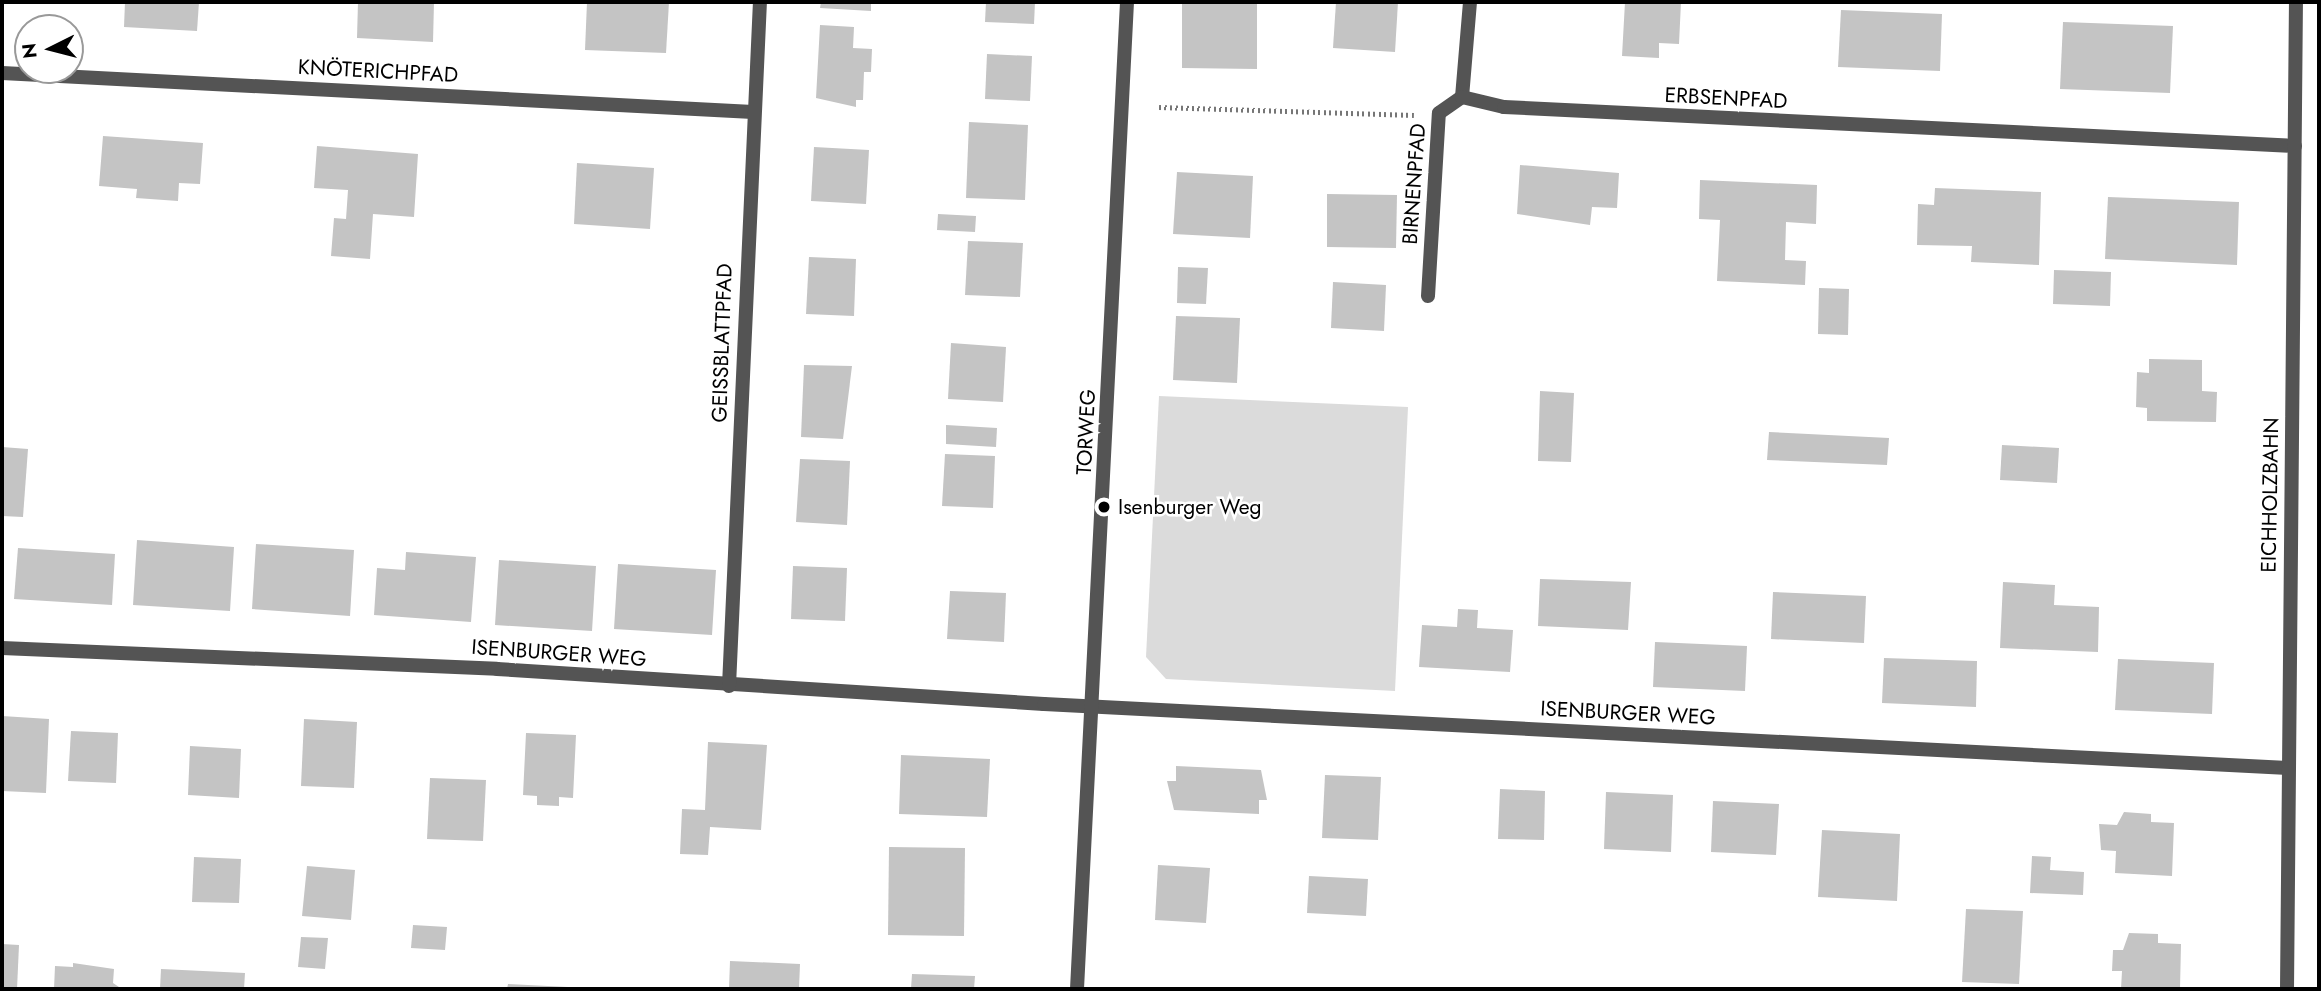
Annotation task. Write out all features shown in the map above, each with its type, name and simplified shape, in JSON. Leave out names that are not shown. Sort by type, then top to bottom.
[{"type":"street","name":"GEISSBLATTPFAD","points":[[729,686],[760,2]]},
{"type":"street","name":"TORWEG","points":[[1077,989],[1094,706],[1127,2]]},
{"type":"street","points":[[1462,97],[1470,2]]},
{"type":"street","name":"EICHHOLZBAHN","points":[[2287,989],[2296,2]]},
{"type":"street","name":"KNÖTERICHPFAD","points":[[2,73],[753,112]]},
{"type":"street","name":"ERBSENPFAD","points":[[1462,97],[1504,107],[2295,146]]},
{"type":"street","name":"BIRNENPFAD","points":[[1428,296],[1439,113],[1462,97]]},
{"type":"street","name":"ISENBURGER WEG","points":[[2,648],[497,669],[729,686],[2288,768]]},
{"type":"path","points":[[1160,107],[1422,115]]},
{"type":"shaded area","points":[[1159,396],[1408,407],[1395,691],[1166,679],[1146,657]]},
{"type":"building","points":[[125,2],[199,2],[197,31],[124,27]]},
{"type":"building","points":[[358,2],[434,2],[433,42],[357,38]]},
{"type":"building","points":[[587,2],[669,2],[666,53],[585,50]]},
{"type":"building","points":[[821,2],[871,2],[871,11],[820,8]]},
{"type":"building","points":[[986,2],[1035,2],[1034,24],[985,22]]},
{"type":"building","points":[[1182,2],[1257,2],[1257,69],[1182,68]]},
{"type":"building","points":[[1336,2],[1398,2],[1395,52],[1333,48]]},
{"type":"building","points":[[1625,2],[1681,2],[1679,44],[1659,43],[1659,58],[1622,56]]},
{"type":"building","points":[[1841,10],[1942,14],[1940,71],[1838,67]]},
{"type":"building","points":[[2063,22],[2173,26],[2170,93],[2060,89]]},
{"type":"building","points":[[820,25],[854,27],[853,48],[872,49],[871,72],[864,72],[863,100],[856,100],[856,107],[816,98]]},
{"type":"building","points":[[987,54],[1032,56],[1030,101],[985,99]]},
{"type":"building","points":[[969,122],[1028,125],[1025,200],[966,198]]},
{"type":"building","points":[[103,136],[203,143],[200,184],[179,183],[178,201],[136,198],[137,189],[99,186]]},
{"type":"building","points":[[317,146],[418,154],[414,217],[373,214],[370,259],[331,256],[334,218],[346,219],[348,190],[314,188]]},
{"type":"building","points":[[814,147],[869,150],[866,204],[811,201]]},
{"type":"building","points":[[577,163],[654,168],[650,229],[574,224]]},
{"type":"building","points":[[1520,165],[1619,173],[1617,208],[1592,207],[1590,225],[1517,214]]},
{"type":"building","points":[[1177,172],[1253,176],[1250,238],[1173,234]]},
{"type":"building","points":[[1700,180],[1817,185],[1816,224],[1786,222],[1785,260],[1806,261],[1805,285],[1717,281],[1720,220],[1699,219]]},
{"type":"building","points":[[1935,188],[2041,192],[2039,265],[1971,262],[1972,246],[1917,245],[1918,204],[1934,205]]},
{"type":"building","points":[[1327,194],[1397,195],[1396,248],[1327,247]]},
{"type":"building","points":[[2108,197],[2239,202],[2237,265],[2105,259]]},
{"type":"building","points":[[938,214],[976,216],[975,232],[937,230]]},
{"type":"building","points":[[968,241],[1023,243],[1020,297],[965,295]]},
{"type":"building","points":[[809,257],[856,259],[854,316],[806,314]]},
{"type":"building","points":[[1178,267],[1208,268],[1206,304],[1177,303]]},
{"type":"building","points":[[2054,270],[2111,272],[2110,306],[2053,304]]},
{"type":"building","points":[[1333,282],[1386,285],[1384,331],[1331,328]]},
{"type":"building","points":[[1819,288],[1849,289],[1848,335],[1818,334]]},
{"type":"building","points":[[1176,316],[1240,318],[1237,383],[1173,380]]},
{"type":"building","points":[[951,343],[1006,347],[1003,402],[948,399]]},
{"type":"building","points":[[2149,359],[2202,360],[2202,391],[2217,392],[2216,422],[2147,421],[2147,408],[2136,407],[2137,372],[2149,373]]},
{"type":"building","points":[[804,365],[852,366],[843,439],[801,437]]},
{"type":"building","points":[[1540,391],[1574,393],[1571,462],[1538,461]]},
{"type":"building","points":[[946,425],[997,428],[996,447],[946,444]]},
{"type":"building","points":[[1769,432],[1889,438],[1887,465],[1767,460]]},
{"type":"building","points":[[2002,445],[2059,448],[2057,483],[2000,480]]},
{"type":"building","points":[[2,447],[28,449],[23,517],[2,516]]},
{"type":"building","points":[[945,454],[995,456],[993,508],[942,506]]},
{"type":"building","points":[[800,459],[850,461],[847,525],[796,522]]},
{"type":"building","points":[[137,540],[234,547],[230,611],[133,605]]},
{"type":"building","points":[[256,544],[354,550],[350,616],[252,609]]},
{"type":"building","points":[[18,548],[115,554],[112,605],[14,599]]},
{"type":"building","points":[[406,552],[476,557],[471,622],[374,615],[377,568],[405,570]]},
{"type":"building","points":[[499,560],[596,566],[592,631],[495,625]]},
{"type":"building","points":[[618,564],[716,570],[712,635],[614,629]]},
{"type":"building","points":[[793,566],[847,568],[845,621],[791,619]]},
{"type":"building","points":[[1540,579],[1631,582],[1628,630],[1538,626]]},
{"type":"building","points":[[2003,582],[2055,585],[2054,605],[2099,607],[2098,652],[2000,648]]},
{"type":"building","points":[[950,591],[1006,593],[1004,642],[947,639]]},
{"type":"building","points":[[1773,592],[1866,596],[1864,643],[1771,639]]},
{"type":"building","points":[[1458,609],[1478,610],[1477,628],[1513,630],[1510,672],[1419,667],[1422,625],[1457,627]]},
{"type":"building","points":[[1655,642],[1747,646],[1745,691],[1653,687]]},
{"type":"building","points":[[1884,658],[1977,661],[1976,707],[1882,703]]},
{"type":"building","points":[[2118,659],[2214,663],[2212,714],[2115,710]]},
{"type":"building","points":[[2,716],[49,719],[46,793],[2,791]]},
{"type":"building","points":[[304,719],[357,722],[354,788],[301,786]]},
{"type":"building","points":[[71,731],[118,733],[116,783],[68,781]]},
{"type":"building","points":[[526,733],[576,735],[573,798],[559,797],[559,806],[537,805],[537,796],[523,795]]},
{"type":"building","points":[[708,742],[767,745],[761,830],[710,827],[708,855],[680,854],[682,809],[705,810]]},
{"type":"building","points":[[190,746],[241,749],[239,798],[188,795]]},
{"type":"building","points":[[901,755],[990,759],[987,817],[899,814]]},
{"type":"building","points":[[1176,766],[1261,770],[1267,800],[1259,800],[1259,814],[1174,810],[1167,781],[1176,781]]},
{"type":"building","points":[[1325,775],[1381,777],[1378,840],[1322,838]]},
{"type":"building","points":[[430,778],[486,780],[483,841],[427,839]]},
{"type":"building","points":[[1500,789],[1545,791],[1544,840],[1498,839]]},
{"type":"building","points":[[1606,792],[1673,795],[1671,852],[1604,849]]},
{"type":"building","points":[[1713,801],[1779,804],[1776,855],[1711,852]]},
{"type":"building","points":[[2124,812],[2151,814],[2151,822],[2174,823],[2172,876],[2115,873],[2116,851],[2101,850],[2099,824],[2117,825]]},
{"type":"building","points":[[1822,830],[1900,834],[1897,901],[1818,897]]},
{"type":"building","points":[[889,847],[965,848],[964,936],[888,935]]},
{"type":"building","points":[[2032,856],[2051,857],[2050,870],[2084,872],[2083,895],[2030,893]]},
{"type":"building","points":[[194,857],[241,859],[239,903],[192,902]]},
{"type":"building","points":[[1158,865],[1210,868],[1206,923],[1155,920]]},
{"type":"building","points":[[307,866],[355,870],[351,920],[302,916]]},
{"type":"building","points":[[1309,876],[1368,879],[1366,916],[1307,913]]},
{"type":"building","points":[[1966,909],[2023,911],[2019,984],[1962,982]]},
{"type":"building","points":[[413,925],[447,927],[445,950],[411,948]]},
{"type":"building","points":[[2129,933],[2158,934],[2158,943],[2181,944],[2180,989],[2121,989],[2122,971],[2112,971],[2113,950],[2123,950]]},
{"type":"building","points":[[301,937],[328,938],[325,969],[298,967]]},
{"type":"building","points":[[2,944],[19,945],[17,989],[2,989]]},
{"type":"building","points":[[730,961],[800,964],[799,989],[729,989]]},
{"type":"building","points":[[73,963],[114,969],[113,983],[122,989],[54,989],[55,966],[73,967]]},
{"type":"building","points":[[161,969],[245,973],[244,989],[160,989]]},
{"type":"building","points":[[912,974],[975,976],[974,989],[911,989]]},
{"type":"building","points":[[508,984],[568,987],[568,989],[507,989]]},
{"type":"place","name":"Isenburger Weg","points":[[1104,507]]}]
